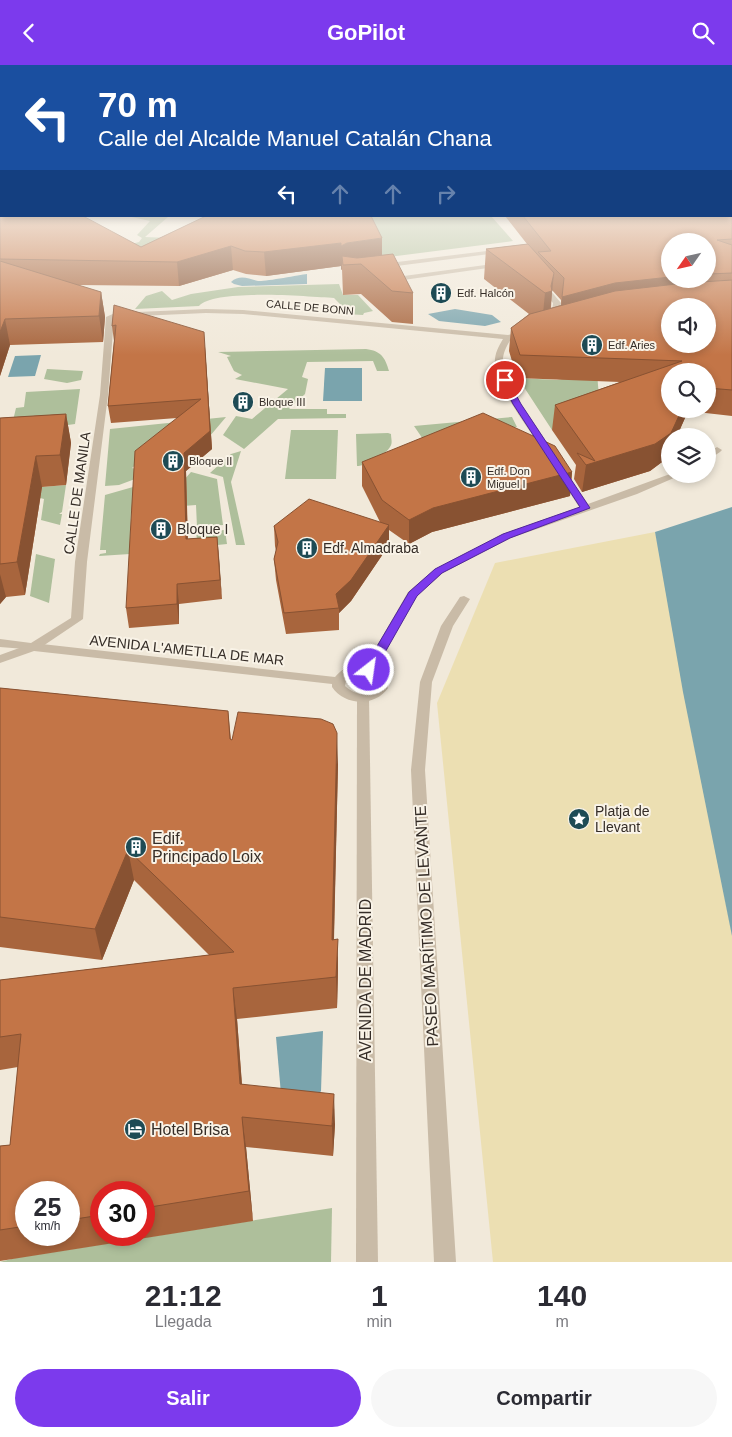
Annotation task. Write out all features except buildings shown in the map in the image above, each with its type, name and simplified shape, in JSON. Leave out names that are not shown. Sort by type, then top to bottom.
[{"type":"street","points":[[376,267],[500,251],[508,252],[512,257]]},
{"type":"street","points":[[385,280],[507,264]]},
{"type":"street","points":[[535,278],[557,303],[556,313],[553,318],[557,324]]},
{"type":"street","name":"CALLE DE BONN","points":[[110,317],[115,315],[206,311],[243,312],[508,337]]},
{"type":"street","name":"CALLE DE MANILA","points":[[33,647],[77,619],[81,562],[103,403],[110,317]]},
{"type":"street","points":[[548,326],[566,321]]},
{"type":"street","points":[[532,330],[508,337],[499,352],[498,369],[517,404],[585,508]]},
{"type":"street","points":[[369,670],[412,594],[439,571],[507,536],[661,480]]},
{"type":"street","name":"PASEO MARÍTIMO DE LEVANTE","points":[[445,1262],[418,770],[426,682],[447,626],[464,599]]},
{"type":"street","name":"AVENIDA L'AMETLLA DE MAR","points":[[0,643],[338,681]]},
{"type":"street","points":[[0,659],[33,647]]},
{"type":"street","points":[[369,670],[382,679],[382,688],[376,695],[363,697],[348,696],[338,687],[338,681],[341,676],[350,671],[369,670]]},
{"type":"street","name":"AVENIDA DE MADRID","points":[[363,697],[367,1262]]},
{"type":"green space","points":[[136,243],[499,243],[381,258],[43,267]]},
{"type":"green space","points":[[339,284],[343,295],[358,295],[373,311],[363,315],[345,314],[340,304],[334,298],[284,295],[242,295],[208,300],[199,306],[135,309],[146,296],[162,291],[172,300],[191,294],[238,287]]},
{"type":"green space","points":[[366,349],[382,355],[389,371],[377,371],[373,361],[307,362],[302,377],[308,379],[305,394],[289,409],[327,409],[327,414],[346,414],[346,418],[278,419],[244,449],[223,435],[236,416],[252,419],[288,389],[235,379],[242,375],[234,371],[227,357],[231,356],[218,352]]},
{"type":"green space","points":[[47,369],[83,371],[81,380],[67,383],[44,379]]},
{"type":"green space","points":[[597,373],[599,397],[552,430],[518,378],[557,380]]},
{"type":"green space","points":[[80,389],[75,424],[10,433],[16,408],[24,407],[26,392]]},
{"type":"green space","points":[[226,417],[210,436],[176,431],[132,468],[151,473],[119,485],[105,486],[110,429]]},
{"type":"green space","points":[[512,417],[517,427],[500,428],[427,445],[414,426]]},
{"type":"green space","points":[[291,430],[338,430],[336,479],[285,479]]},
{"type":"green space","points":[[356,434],[391,434],[392,442],[387,450],[380,457],[357,466]]},
{"type":"green space","points":[[241,451],[231,482],[245,545],[236,545],[223,477],[210,473],[231,454]]},
{"type":"green space","points":[[191,472],[217,479],[223,525],[197,527],[196,505],[131,510],[130,554],[99,556],[106,553],[106,550],[100,550],[105,495],[147,483],[183,481]]},
{"type":"green space","points":[[66,485],[62,512],[59,514],[62,514],[60,525],[41,520],[44,499],[40,498],[42,487]]},
{"type":"green space","points":[[225,530],[227,544],[198,547],[196,532]]},
{"type":"green space","points":[[36,554],[55,559],[49,603],[30,596]]},
{"type":"green space","points":[[332,1208],[331,1262],[0,1262],[91,1246],[155,1246],[155,1236]]},
{"type":"sand","name":"Platja de Llevant","points":[[655,532],[732,935],[732,1262],[493,1262],[437,703],[495,563]]},
{"type":"water","points":[[307,274],[307,284],[242,286],[231,282],[238,278],[261,281]]},
{"type":"water","points":[[455,309],[492,315],[501,322],[485,326],[439,321],[428,314]]},
{"type":"water","points":[[41,355],[35,376],[8,377],[15,356]]},
{"type":"water","points":[[325,368],[362,368],[362,401],[323,401]]},
{"type":"water","points":[[732,507],[732,936],[683,692],[655,532]]},
{"type":"water","points":[[323,1031],[321,1091],[315,1100],[281,1094],[276,1037]]},
{"type":"place","name":"Edf. Halcón","points":[[441,293]]},
{"type":"place","name":"Edf. Aries","points":[[592,345]]},
{"type":"place","name":"Bloque III","points":[[243,402]]},
{"type":"place","name":"Bloque II","points":[[173,461]]},
{"type":"place","name":"Edf. Don Miguel I","points":[[471,477]]},
{"type":"place","name":"Bloque I","points":[[161,529]]},
{"type":"place","name":"Edf. Almadraba","points":[[307,548]]},
{"type":"place","name":"Platja de Llevant","points":[[579,819]]},
{"type":"place","name":"Edif. Principado Loix","points":[[136,847]]},
{"type":"place","name":"Hotel Brisa","points":[[135,1129]]},
{"type":"route","points":[[369,670],[412,594],[439,571],[507,536],[585,508],[517,404],[505,380]]}]
